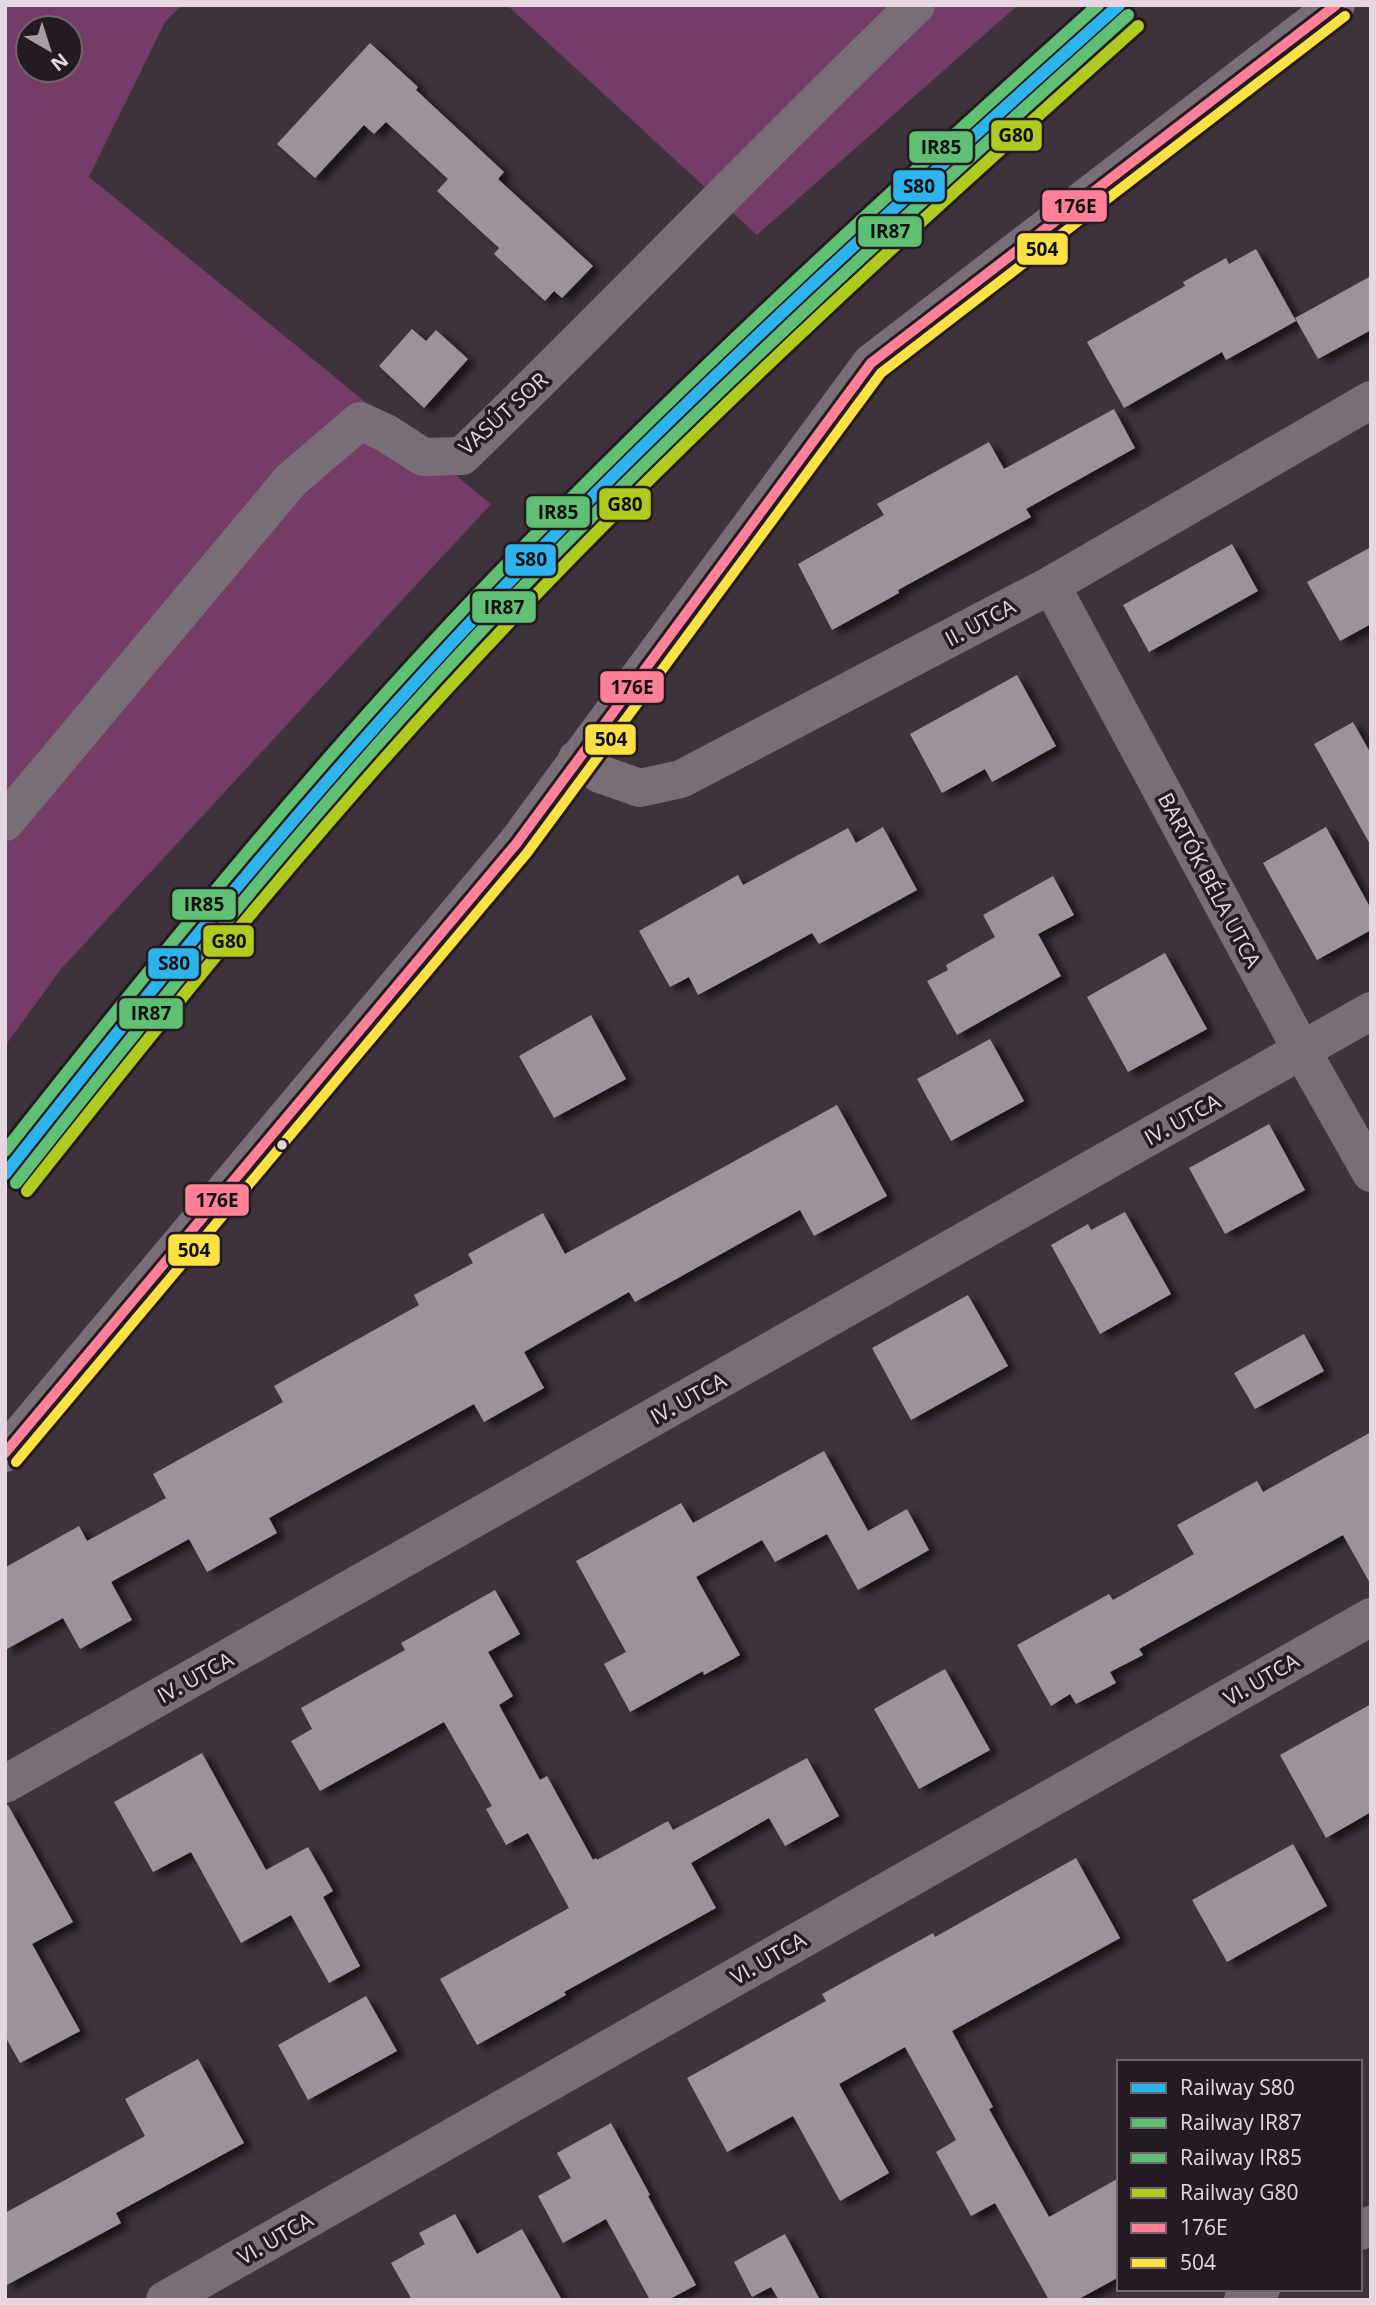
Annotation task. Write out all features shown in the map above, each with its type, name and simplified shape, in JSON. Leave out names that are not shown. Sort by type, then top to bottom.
[{"type":"street","name":"VASÚT SOR","points":[[5,822],[290,480],[360,421],[386,433],[424,457],[461,456],[558,363],[843,75],[916,5]]},
{"type":"street","points":[[5,1453],[516,844],[872,363],[1336,5]]},
{"type":"street","name":"II. UTCA","points":[[577,759],[600,774],[640,788],[681,779],[1051,585],[1371,400]]},
{"type":"street","name":"BARTÓK BÉLA UTCA","points":[[1051,585],[1302,1051],[1371,1173]]},
{"type":"street","name":"IV. UTCA","points":[[5,1784],[1371,1011]]},
{"type":"street","name":"VI. UTCA","points":[[165,2300],[1371,1617]]},
{"type":"shaded area","points":[[5,5],[182,5],[165,22],[89,177],[491,504],[61,969],[5,1046]]},
{"type":"shaded area","points":[[507,5],[1018,5],[757,235]]},
{"type":"building","points":[[370,43],[504,172],[498,179],[593,266],[562,298],[554,291],[545,301],[494,254],[499,248],[437,191],[448,179],[386,122],[374,134],[364,125],[315,178],[277,144]]},
{"type":"building","points":[[1256,249],[1296,321],[1226,360],[1222,352],[1124,408],[1087,342],[1185,286],[1183,282],[1226,258],[1229,264]]},
{"type":"building","points":[[1371,276],[1371,330],[1318,359],[1295,318]]},
{"type":"building","points":[[412,329],[426,341],[436,330],[468,359],[424,408],[379,366]]},
{"type":"building","points":[[1114,409],[1135,448],[1026,509],[1031,517],[898,590],[899,593],[832,630],[798,564],[884,515],[877,504],[989,442],[1004,469]]},
{"type":"building","points":[[1232,544],[1258,591],[1149,652],[1123,605]]},
{"type":"building","points":[[1371,547],[1371,624],[1340,641],[1307,582]]},
{"type":"building","points":[[1017,675],[1056,746],[992,782],[985,769],[942,793],[910,734]]},
{"type":"building","points":[[1353,722],[1371,754],[1371,846],[1314,744]]},
{"type":"building","points":[[883,827],[917,890],[819,944],[812,933],[698,995],[689,977],[670,987],[639,931],[738,875],[743,885],[848,828],[856,843]]},
{"type":"building","points":[[1326,827],[1371,909],[1371,930],[1317,960],[1263,863]]},
{"type":"building","points":[[1053,876],[1074,915],[1038,934],[1061,976],[957,1035],[927,981],[948,970],[946,965],[995,937],[983,915]]},
{"type":"building","points":[[1165,953],[1207,1029],[1128,1072],[1087,997]]},
{"type":"building","points":[[591,1015],[626,1079],[554,1118],[519,1056]]},
{"type":"building","points":[[990,1039],[1024,1101],[951,1141],[917,1079]]},
{"type":"building","points":[[837,1105],[887,1196],[814,1236],[800,1210],[635,1302],[629,1292],[524,1352],[544,1388],[484,1422],[474,1404],[269,1518],[277,1533],[207,1572],[189,1539],[111,1582],[132,1620],[80,1649],[63,1618],[5,1650],[6,1567],[79,1526],[87,1541],[166,1498],[153,1474],[283,1402],[274,1386],[419,1305],[414,1295],[473,1263],[468,1254],[543,1213],[565,1254]]},
{"type":"building","points":[[1269,1124],[1305,1190],[1225,1234],[1189,1168]]},
{"type":"building","points":[[1125,1212],[1171,1294],[1100,1334],[1051,1245],[1088,1224],[1091,1230]]},
{"type":"building","points":[[968,1295],[1008,1366],[911,1420],[872,1348]]},
{"type":"building","points":[[1304,1334],[1324,1371],[1255,1409],[1234,1373]]},
{"type":"building","points":[[1371,1432],[1371,1585],[1343,1535],[1139,1649],[1143,1655],[1110,1672],[1116,1683],[1076,1704],[1070,1694],[1051,1706],[1017,1645],[1109,1594],[1113,1600],[1194,1554],[1177,1525],[1257,1481],[1263,1492]]},
{"type":"building","points":[[824,1451],[868,1531],[907,1509],[929,1550],[858,1590],[827,1534],[775,1562],[762,1540],[696,1577],[740,1655],[704,1675],[703,1671],[630,1712],[604,1664],[626,1652],[576,1561],[681,1503],[693,1523]]},
{"type":"building","points":[[495,1590],[520,1634],[488,1652],[513,1696],[499,1705],[540,1780],[547,1776],[593,1860],[668,1821],[673,1830],[807,1758],[839,1816],[785,1846],[769,1818],[691,1863],[716,1908],[564,1992],[566,1995],[477,2045],[440,1979],[569,1908],[528,1833],[506,1845],[486,1809],[492,1806],[444,1722],[320,1791],[291,1741],[312,1729],[301,1708],[405,1650],[401,1643]]},
{"type":"building","points":[[945,1669],[990,1750],[919,1789],[874,1709]]},
{"type":"building","points":[[1371,1704],[1371,1812],[1326,1838],[1280,1755]]},
{"type":"building","points":[[202,1753],[266,1870],[308,1847],[333,1891],[323,1897],[360,1966],[329,1983],[291,1915],[241,1943],[191,1852],[153,1872],[114,1802]]},
{"type":"building","points":[[8,1805],[73,1922],[32,1944],[80,2031],[20,2063],[5,2036],[5,1806]]},
{"type":"building","points":[[1293,1844],[1327,1906],[1227,1962],[1192,1900]]},
{"type":"building","points":[[1076,1858],[1120,1938],[952,2031],[993,2107],[989,2109],[1049,2217],[1117,2179],[1117,2278],[1077,2300],[1049,2300],[995,2203],[971,2216],[936,2152],[956,2140],[905,2047],[839,2084],[889,2173],[840,2201],[793,2116],[727,2152],[687,2078],[826,2001],[822,1994],[933,1933],[935,1937]]},
{"type":"building","points":[[366,1996],[397,2051],[308,2100],[278,2045]]},
{"type":"building","points":[[198,2059],[244,2143],[116,2213],[121,2223],[5,2286],[5,2213],[145,2136],[125,2099]]},
{"type":"building","points":[[611,2123],[696,2285],[668,2300],[650,2300],[606,2219],[563,2243],[538,2196],[571,2178],[557,2153]]},
{"type":"building","points":[[455,2214],[477,2254],[522,2229],[562,2300],[412,2300],[391,2263],[425,2244],[419,2233]]},
{"type":"building","points":[[785,2234],[820,2300],[779,2300],[771,2287],[752,2297],[734,2262]]},
{"type":"rail line","name":"IR85","points":[[5,1151],[243,857],[367,714],[496,575],[717,356],[944,144],[1098,5]]},
{"type":"rail line","name":"S80","points":[[5,1174],[125,1023],[310,801],[505,586],[654,436],[806,290],[1119,5]]},
{"type":"rail line","name":"IR87","points":[[16,1183],[258,883],[384,737],[515,595],[740,372],[1128,15]]},
{"type":"rail line","name":"G80","points":[[27,1191],[269,892],[395,746],[526,605],[750,382],[1138,26]]},
{"type":"transit line","name":"176E","points":[[5,1453],[516,844],[871,363],[1336,5]]},
{"type":"transit line","name":"504","points":[[16,1462],[527,853],[881,373],[1345,16]]}]
